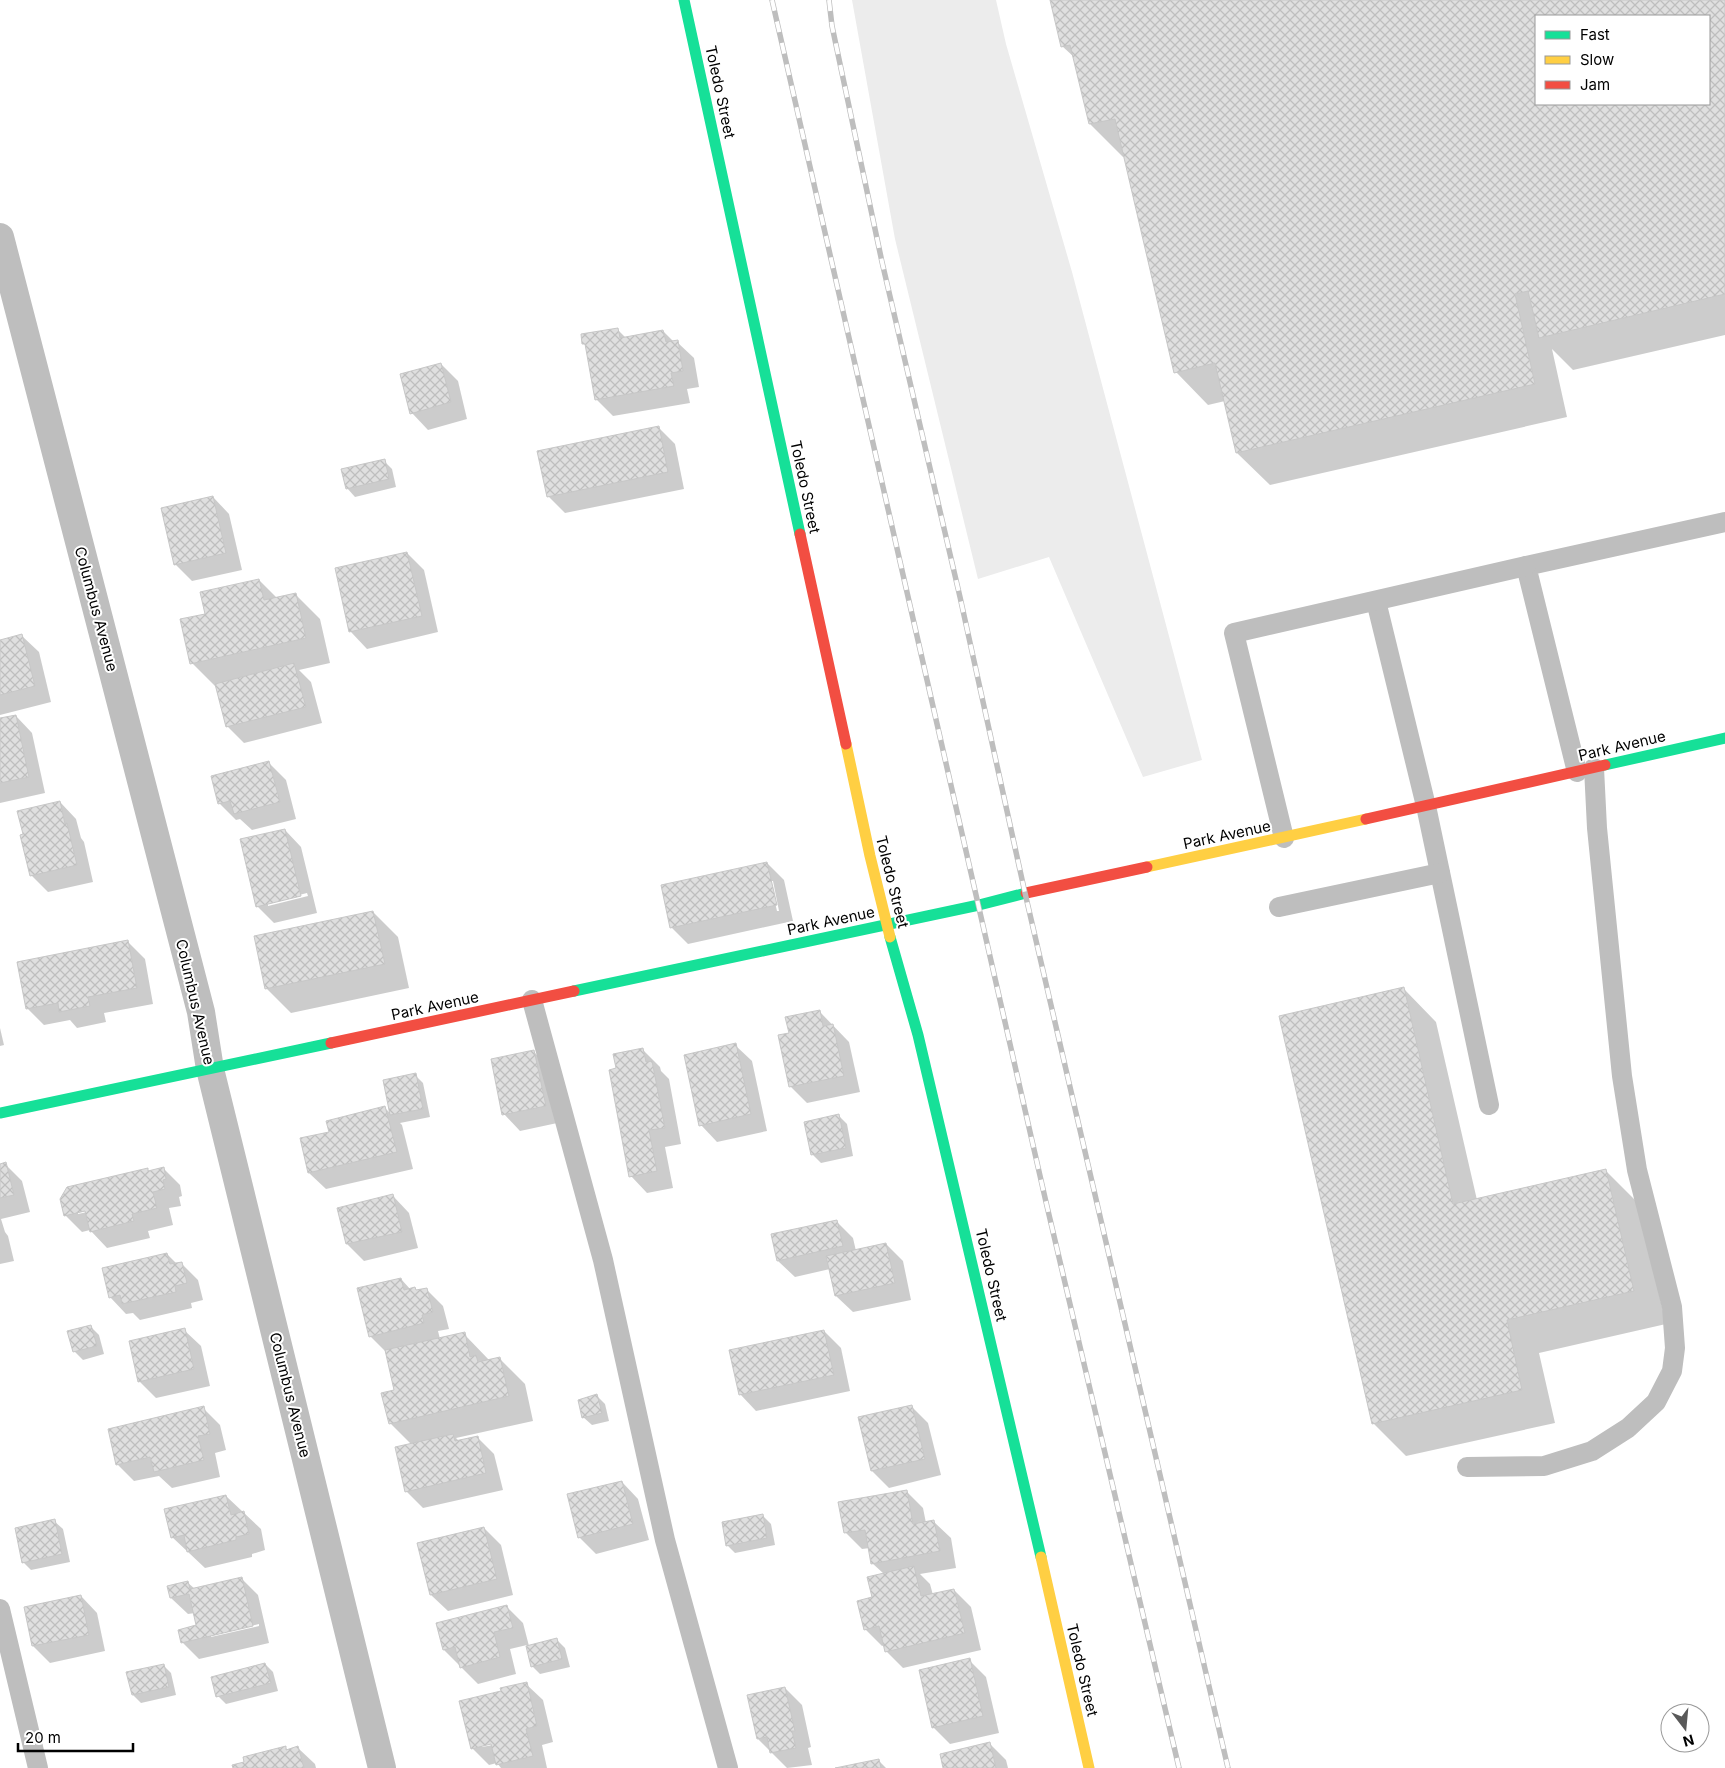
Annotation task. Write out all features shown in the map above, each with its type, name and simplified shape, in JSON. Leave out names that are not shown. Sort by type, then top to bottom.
[{"type":"street","name":"Toledo Street","points":[[684,0],[868,847],[887,925],[918,1035],[1027,1494],[1089,1768]]},
{"type":"street","name":"Columbus Avenue","points":[[0,237],[201,1012],[210,1069],[382,1768]]},
{"type":"street","name":"Park Avenue","points":[[0,1113],[887,925],[1038,890],[1284,838],[1725,738]]},
{"type":"lane","points":[[1284,838],[1234,633],[1725,522]]},
{"type":"lane","points":[[1467,1467],[1544,1466],[1592,1451],[1628,1428],[1656,1402],[1672,1371],[1675,1348],[1672,1307],[1636,1170],[1622,1076],[1597,828],[1585,770],[1526,566]]},
{"type":"lane","points":[[1376,601],[1426,806],[1489,1105]]},
{"type":"lane","points":[[1280,907],[1440,873]]},
{"type":"lane","points":[[532,1000],[602,1260],[665,1540],[728,1768]]},
{"type":"lane","points":[[0,1609],[38,1768]]},
{"type":"shaded area","points":[[852,0],[996,0],[1006,44],[1072,272],[1202,760],[1143,777],[1049,557],[978,579],[895,239]]},
{"type":"building","points":[[1050,0],[1725,0],[1725,294],[1539,338],[1528,291],[1515,294],[1535,384],[1236,453],[1215,363],[1174,373],[1115,119],[1089,124],[1070,45],[1061,47]]},
{"type":"building","points":[[618,328],[620,338],[663,330],[666,342],[678,340],[683,371],[671,373],[674,386],[595,400],[585,344],[582,344],[581,334]]},
{"type":"building","points":[[441,363],[451,402],[410,414],[400,374]]},
{"type":"building","points":[[659,426],[668,472],[547,497],[537,451]]},
{"type":"building","points":[[385,459],[389,479],[346,489],[341,469]]},
{"type":"building","points":[[213,496],[226,553],[174,565],[161,508]]},
{"type":"building","points":[[407,552],[422,616],[349,632],[335,568]]},
{"type":"building","points":[[259,579],[264,600],[296,593],[306,638],[190,664],[180,619],[205,614],[200,592]]},
{"type":"building","points":[[22,634],[35,686],[0,695],[0,640]]},
{"type":"building","points":[[294,663],[306,707],[226,727],[215,684]]},
{"type":"building","points":[[16,715],[29,777],[0,783],[0,718]]},
{"type":"building","points":[[269,761],[280,802],[234,814],[230,801],[218,804],[211,776]]},
{"type":"building","points":[[60,801],[77,865],[30,876],[20,835],[23,834],[17,811]]},
{"type":"building","points":[[285,829],[301,896],[256,907],[240,839]]},
{"type":"building","points":[[767,862],[777,905],[670,928],[661,885]]},
{"type":"building","points":[[373,911],[385,964],[265,989],[254,936]]},
{"type":"building","points":[[128,940],[137,988],[88,997],[90,1006],[59,1012],[58,1003],[26,1009],[17,962]]},
{"type":"building","points":[[1404,987],[1453,1204],[1606,1169],[1634,1291],[1507,1320],[1522,1390],[1372,1424],[1279,1016]]},
{"type":"building","points":[[820,1010],[823,1026],[833,1024],[844,1076],[789,1087],[778,1035],[789,1033],[785,1017]]},
{"type":"building","points":[[736,1043],[751,1114],[699,1126],[684,1055]]},
{"type":"building","points":[[643,1048],[646,1062],[652,1061],[665,1128],[649,1130],[657,1171],[629,1177],[609,1070],[616,1068],[613,1054]]},
{"type":"building","points":[[534,1050],[546,1106],[502,1115],[491,1059]]},
{"type":"building","points":[[416,1073],[423,1109],[390,1115],[383,1080]]},
{"type":"building","points":[[385,1106],[397,1152],[308,1173],[300,1138],[329,1132],[326,1121]]},
{"type":"building","points":[[839,1114],[846,1148],[811,1155],[804,1122]]},
{"type":"building","points":[[6,1162],[14,1195],[0,1198],[0,1164]]},
{"type":"building","points":[[164,1167],[166,1179],[163,1180],[165,1189],[153,1192],[157,1208],[132,1214],[134,1221],[90,1232],[85,1211],[64,1216],[60,1199],[67,1187],[148,1168],[148,1171]]},
{"type":"building","points":[[393,1194],[402,1232],[346,1244],[337,1208]]},
{"type":"building","points":[[837,1220],[843,1246],[777,1261],[771,1234]]},
{"type":"building","points":[[886,1243],[895,1283],[835,1296],[826,1256]]},
{"type":"building","points":[[167,1253],[170,1264],[182,1262],[187,1283],[175,1286],[176,1292],[122,1304],[120,1295],[109,1298],[102,1268]]},
{"type":"building","points":[[401,1278],[404,1290],[415,1287],[416,1290],[427,1288],[433,1312],[422,1315],[424,1323],[369,1337],[357,1288]]},
{"type":"building","points":[[91,1325],[97,1346],[73,1352],[67,1331]]},
{"type":"building","points":[[185,1328],[194,1369],[138,1382],[129,1341]]},
{"type":"building","points":[[824,1330],[834,1375],[739,1395],[729,1350]]},
{"type":"building","points":[[465,1332],[470,1357],[476,1355],[478,1362],[500,1357],[509,1396],[389,1424],[381,1393],[394,1390],[385,1350]]},
{"type":"building","points":[[597,1394],[602,1413],[582,1418],[578,1400]]},
{"type":"building","points":[[912,1405],[925,1459],[871,1471],[858,1417]]},
{"type":"building","points":[[204,1406],[210,1434],[198,1436],[204,1460],[154,1472],[150,1457],[116,1465],[108,1429]]},
{"type":"building","points":[[453,1434],[455,1441],[478,1436],[486,1473],[405,1492],[395,1447]]},
{"type":"building","points":[[622,1481],[633,1524],[578,1538],[567,1494]]},
{"type":"building","points":[[907,1490],[913,1524],[934,1520],[940,1551],[871,1564],[865,1530],[844,1533],[838,1502]]},
{"type":"building","points":[[226,1495],[231,1515],[244,1511],[249,1534],[236,1537],[236,1540],[187,1552],[184,1535],[171,1538],[164,1509]]},
{"type":"building","points":[[763,1514],[767,1538],[726,1546],[722,1522]]},
{"type":"building","points":[[55,1519],[62,1554],[22,1563],[15,1528]]},
{"type":"building","points":[[484,1527],[497,1579],[430,1595],[417,1543]]},
{"type":"building","points":[[914,1566],[921,1596],[954,1589],[965,1633],[885,1652],[879,1626],[864,1630],[857,1601],[872,1597],[867,1577]]},
{"type":"building","points":[[242,1577],[253,1626],[181,1643],[178,1630],[196,1625],[189,1594],[170,1598],[167,1586],[188,1581],[190,1589]]},
{"type":"building","points":[[81,1595],[89,1635],[32,1646],[24,1607]]},
{"type":"building","points":[[507,1605],[513,1628],[494,1632],[500,1657],[460,1668],[455,1647],[443,1650],[436,1623]]},
{"type":"building","points":[[557,1638],[562,1659],[531,1667],[526,1646]]},
{"type":"building","points":[[970,1658],[983,1716],[932,1728],[919,1670]]},
{"type":"building","points":[[265,1663],[271,1683],[216,1697],[211,1677]]},
{"type":"building","points":[[164,1664],[169,1687],[132,1695],[126,1672]]},
{"type":"building","points":[[527,1682],[537,1726],[526,1729],[533,1756],[496,1765],[491,1744],[471,1749],[459,1701],[501,1691],[500,1688]]},
{"type":"building","points":[[785,1687],[795,1731],[792,1731],[796,1748],[770,1753],[767,1737],[757,1739],[747,1695]]},
{"type":"building","points":[[990,1742],[996,1768],[943,1768],[940,1754]]},
{"type":"building","points":[[286,1746],[286,1750],[298,1746],[304,1768],[233,1768],[232,1765],[244,1762],[243,1757]]},
{"type":"building","points":[[879,1759],[881,1768],[835,1768]]},
{"type":"railway","points":[[772,0],[1046,1202],[1179,1768]]},
{"type":"railway","points":[[829,0],[832,26],[882,262],[960,597],[1025,893],[1228,1768]]},
{"type":"traffic: fast","points":[[684,0],[800,534]]},
{"type":"traffic: fast","points":[[1605,765],[1725,738]]},
{"type":"traffic: fast","points":[[574,991],[979,905],[1026,893]]},
{"type":"traffic: fast","points":[[890,937],[918,1035],[1041,1557]]},
{"type":"traffic: fast","points":[[0,1113],[331,1043]]},
{"type":"traffic: slow","points":[[846,744],[890,937]]},
{"type":"traffic: slow","points":[[1147,867],[1366,819]]},
{"type":"traffic: slow","points":[[1041,1557],[1089,1768]]},
{"type":"traffic: jam","points":[[800,534],[846,744]]},
{"type":"traffic: jam","points":[[1366,819],[1605,765]]},
{"type":"traffic: jam","points":[[1026,893],[1147,867]]},
{"type":"traffic: jam","points":[[331,1043],[574,991]]}]
